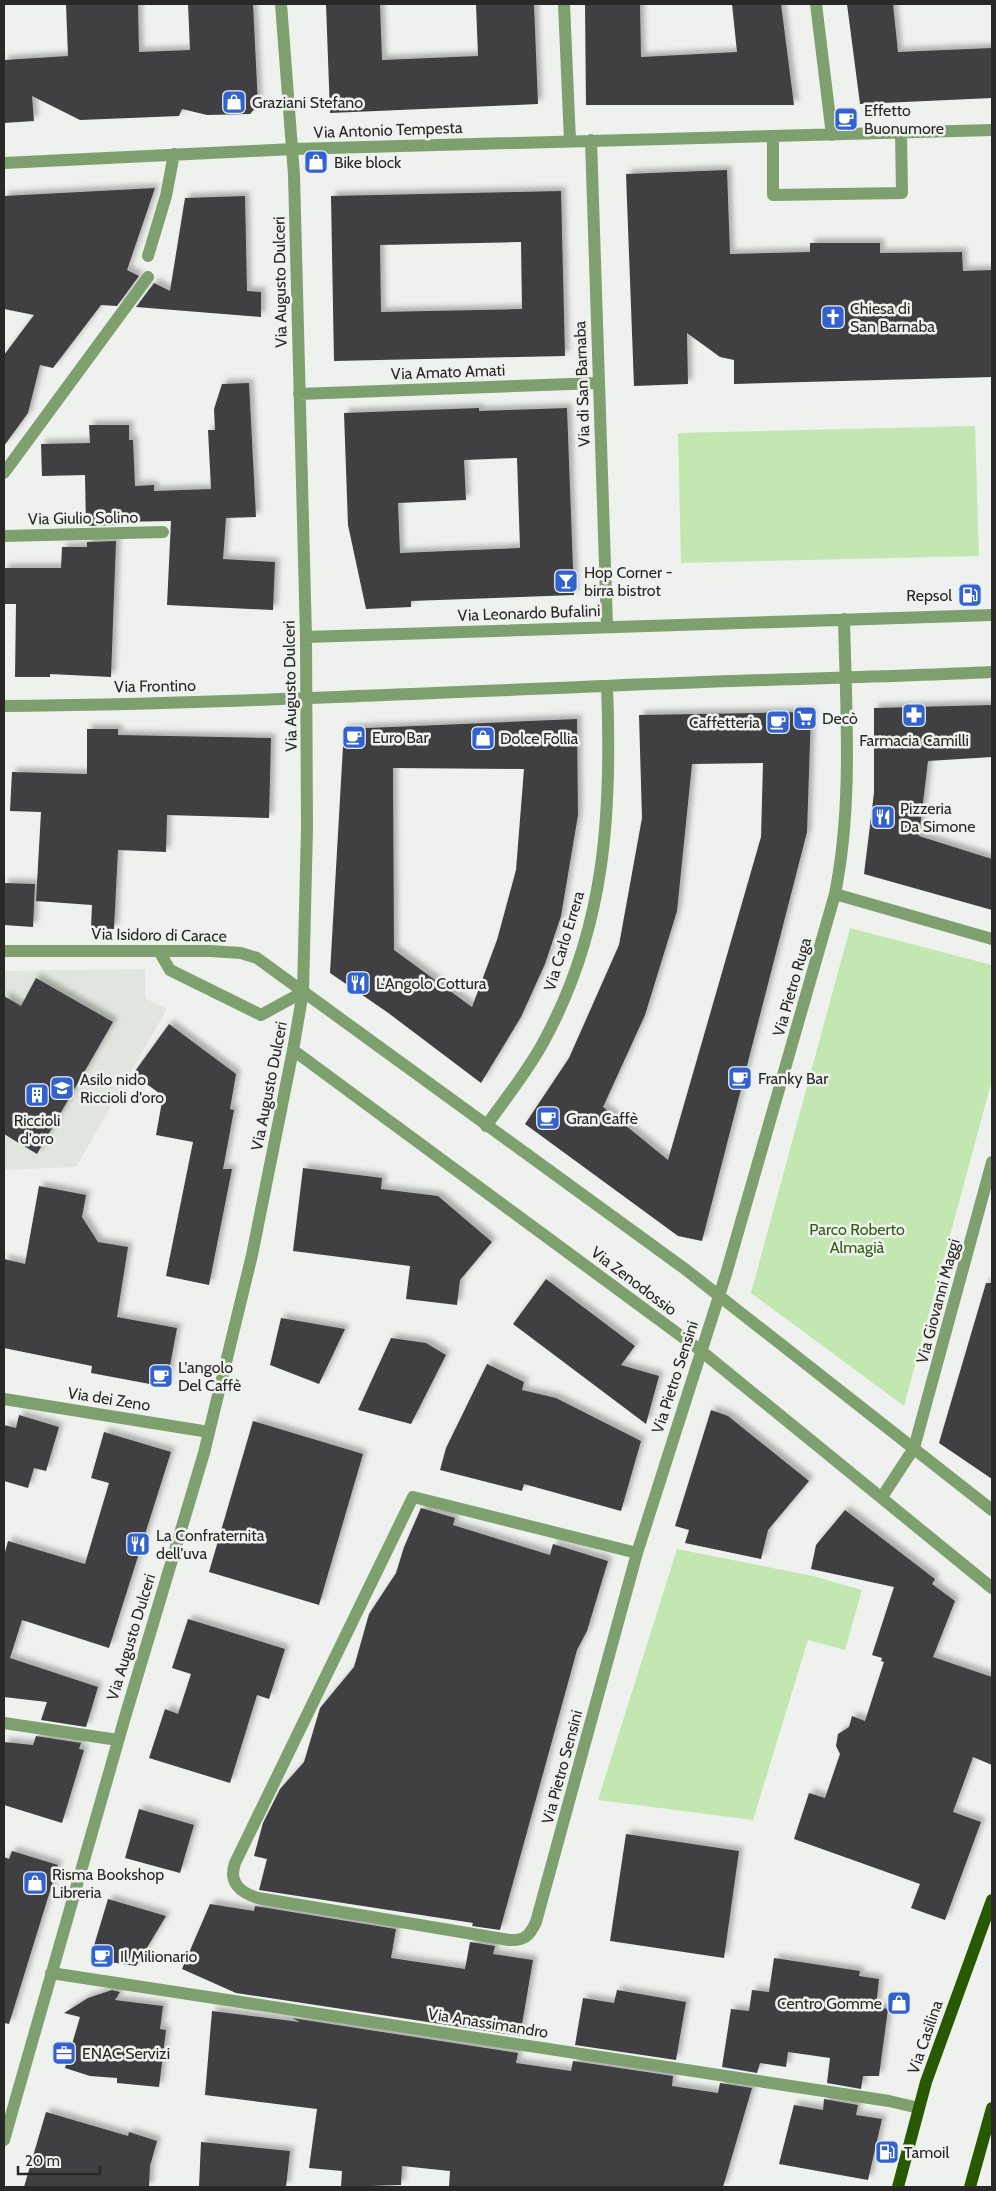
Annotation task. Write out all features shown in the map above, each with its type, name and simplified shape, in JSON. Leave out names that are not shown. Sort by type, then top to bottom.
[{"type":"main road","name":"Via Casilina","points":[[898,2187],[933,2062],[992,1900]]},
{"type":"main road","points":[[970,2187],[992,2108]]},
{"type":"street","name":"Via Augusto Dulceri","points":[[4,2140],[118,1740],[209,1432],[252,1255],[303,992],[307,828],[306,637],[293,149],[281,4]]},
{"type":"street","points":[[564,4],[570,141]]},
{"type":"street","points":[[816,4],[832,135]]},
{"type":"street","points":[[773,137],[774,195],[902,193],[901,133],[992,130]]},
{"type":"street","name":"Via Antonio Tempesta","points":[[4,163],[293,149],[901,133]]},
{"type":"street","name":"Via di San Barnaba","points":[[591,140],[607,626]]},
{"type":"street","points":[[148,256],[166,196],[174,154]]},
{"type":"street","points":[[4,473],[148,277]]},
{"type":"street","name":"Via Amato Amati","points":[[299,394],[598,383]]},
{"type":"street","name":"Via Giulio Solino","points":[[4,536],[162,532]]},
{"type":"street","name":"Via Leonardo Bufalini","points":[[306,637],[992,615]]},
{"type":"street","name":"Via Pietro Ruga","points":[[719,1296],[835,894],[846,815],[844,620]]},
{"type":"street","points":[[307,699],[992,672]]},
{"type":"street","name":"Via Carlo Errera","points":[[486,1126],[544,1042],[574,972],[592,916],[607,828],[609,772],[607,686]]},
{"type":"street","name":"Via Frontino","points":[[4,706],[307,699]]},
{"type":"street","points":[[835,894],[992,939]]},
{"type":"street","name":"Via Isidoro di Carace","points":[[4,951],[210,951],[248,954],[265,963],[303,992]]},
{"type":"street","points":[[159,951],[170,970],[261,1015],[303,992],[685,1269],[992,1510]]},
{"type":"street","name":"Via Zenodossio","points":[[293,1050],[700,1350],[992,1588]]},
{"type":"street","name":"Via Giovanni Maggi","points":[[882,1497],[914,1448],[992,1162]]},
{"type":"street","name":"Via Pietro Sensini","points":[[637,1553],[412,1497],[235,1863],[233,1873],[236,1886],[245,1893],[258,1898],[509,1940],[527,1937],[536,1922],[637,1553],[700,1350],[719,1296]]},
{"type":"street","name":"Via dei Zeno","points":[[4,1399],[209,1432]]},
{"type":"street","points":[[4,1722],[118,1740]]},
{"type":"street","name":"Via Anassimandro","points":[[52,1973],[889,2101],[919,2108]]},
{"type":"shaded area","name":"Asilo nido Riccioli d'oro","points":[[145,969],[145,998],[167,1009],[76,1167],[4,1170],[4,971]]},
{"type":"green space","points":[[975,426],[979,556],[681,563],[678,433]]},
{"type":"green space","name":"Parco Roberto Almagià","points":[[850,928],[992,965],[992,1080],[904,1406],[751,1293]]},
{"type":"green space","points":[[677,1549],[813,1576],[862,1590],[845,1650],[808,1640],[753,1820],[598,1800]]},
{"type":"building","points":[[66,4],[138,4],[139,52],[190,50],[188,4],[253,4],[258,105],[250,114],[207,115],[182,109],[179,116],[80,120],[32,96],[34,121],[4,123],[4,60],[68,56]]},
{"type":"building","points":[[326,4],[380,4],[382,60],[478,56],[476,4],[534,4],[538,104],[330,113]]},
{"type":"building","points":[[585,4],[640,4],[641,57],[737,52],[732,4],[781,4],[794,105],[586,105]]},
{"type":"building","points":[[847,4],[893,4],[898,52],[992,48],[992,98],[860,104]]},
{"type":"building","points":[[727,170],[730,254],[810,252],[810,243],[880,243],[880,253],[962,252],[963,271],[992,270],[992,377],[734,384],[734,360],[720,357],[687,333],[688,384],[634,386],[626,174]]},
{"type":"building","points":[[155,188],[127,270],[139,276],[117,306],[101,305],[53,368],[40,365],[28,413],[4,446],[4,355],[34,315],[4,309],[4,196]]},
{"type":"building","points":[[561,191],[565,356],[334,361],[331,196]],"holes":[[[521,242],[522,309],[381,312],[380,245]]]},
{"type":"building","points":[[245,196],[247,291],[261,292],[261,317],[136,307],[154,283],[170,291],[185,198]]},
{"type":"building","points":[[249,383],[256,517],[226,518],[223,559],[275,562],[273,610],[167,605],[171,521],[116,522],[116,525],[86,526],[85,475],[42,476],[41,444],[90,443],[89,425],[129,425],[129,440],[133,440],[135,486],[154,485],[154,491],[211,489],[208,430],[215,430],[214,409],[222,384]]},
{"type":"building","points":[[479,408],[479,411],[567,408],[574,595],[411,601],[411,607],[366,609],[348,525],[344,413]],"holes":[[[517,458],[520,548],[400,553],[398,503],[466,500],[464,460]]]},
{"type":"building","points":[[116,541],[111,677],[50,674],[50,677],[15,677],[16,604],[4,604],[4,568],[61,568],[62,547],[87,547],[87,542]]},
{"type":"building","points":[[992,705],[992,757],[928,761],[919,836],[992,859],[992,910],[864,874],[874,793],[874,708]]},
{"type":"building","points":[[811,712],[807,832],[702,1241],[678,1236],[525,1124],[569,1058],[619,945],[642,818],[639,715]],"holes":[[[763,763],[761,837],[668,1160],[603,1107],[645,1015],[677,911],[692,764]]]},
{"type":"building","points":[[577,719],[578,815],[561,916],[545,964],[521,1017],[481,1083],[387,1012],[330,973],[344,729]],"holes":[[[393,768],[524,769],[516,870],[497,940],[472,1007],[394,950]]]},
{"type":"building","points":[[87,729],[118,729],[118,735],[271,738],[269,818],[167,815],[166,852],[118,850],[114,929],[91,928],[92,905],[36,901],[41,812],[10,811],[12,772],[87,774]]},
{"type":"building","points":[[4,883],[35,884],[33,927],[4,925]]},
{"type":"building","name":"Riccioli d'oro","points":[[36,978],[113,1022],[37,1154],[4,1134],[4,996],[21,1006]]},
{"type":"building","points":[[169,1024],[236,1074],[230,1109],[234,1110],[223,1169],[232,1169],[209,1285],[166,1276],[193,1142],[156,1135],[163,1096],[133,1074]]},
{"type":"building","points":[[303,1168],[382,1178],[381,1189],[438,1196],[492,1242],[460,1280],[457,1305],[406,1299],[410,1266],[293,1251]]},
{"type":"building","points":[[39,1186],[86,1195],[82,1217],[98,1242],[128,1247],[117,1317],[177,1328],[166,1387],[91,1373],[92,1366],[4,1348],[4,1259],[25,1264]]},
{"type":"building","points":[[546,1279],[635,1346],[621,1365],[659,1376],[646,1424],[513,1324]]},
{"type":"building","points":[[986,1283],[992,1283],[992,1479],[939,1443]]},
{"type":"building","points":[[281,1318],[345,1329],[319,1384],[270,1365]]},
{"type":"building","points":[[391,1338],[426,1343],[446,1355],[411,1424],[358,1410]]},
{"type":"building","points":[[487,1364],[524,1382],[522,1390],[556,1398],[641,1441],[621,1511],[524,1484],[522,1491],[440,1470],[446,1448]]},
{"type":"building","points":[[711,1410],[728,1416],[809,1481],[768,1530],[761,1559],[685,1543],[689,1530],[675,1526]]},
{"type":"building","points":[[19,1415],[59,1427],[46,1471],[34,1468],[28,1488],[4,1481],[4,1425],[16,1428]]},
{"type":"building","points":[[253,1421],[363,1454],[319,1605],[209,1572]]},
{"type":"building","points":[[104,1432],[171,1452],[109,1648],[22,1620],[10,1658],[98,1687],[86,1727],[41,1720],[47,1702],[4,1697],[4,1556],[8,1541],[85,1564],[109,1483],[91,1478]]},
{"type":"building","points":[[421,1508],[455,1518],[453,1525],[550,1555],[553,1544],[608,1561],[587,1631],[577,1650],[500,1930],[472,1926],[473,1923],[259,1890],[267,1859],[254,1856],[263,1823],[280,1789],[304,1762],[320,1708],[354,1667],[369,1614],[396,1573],[404,1547]]},
{"type":"building","points":[[845,1510],[935,1579],[932,1584],[955,1601],[933,1657],[992,1677],[992,1765],[973,1757],[953,1812],[981,1822],[945,1920],[911,1908],[920,1884],[794,1839],[809,1793],[825,1798],[840,1754],[836,1746],[838,1734],[849,1727],[852,1716],[865,1721],[884,1662],[881,1661],[882,1658],[872,1655],[894,1587],[811,1569],[816,1545]]},
{"type":"building","points":[[188,1619],[285,1649],[269,1699],[257,1695],[230,1783],[149,1758],[165,1709],[178,1714],[191,1674],[172,1668]]},
{"type":"building","points":[[36,1736],[81,1743],[79,1749],[84,1750],[62,1823],[4,1805],[4,1742],[33,1745]]},
{"type":"building","points":[[139,1809],[194,1825],[180,1873],[125,1858]]},
{"type":"building","points":[[626,1834],[739,1851],[724,1958],[610,1941]]},
{"type":"building","points":[[12,1851],[58,1865],[9,2024],[4,2023],[4,1857],[9,1859]]},
{"type":"building","points":[[108,1899],[166,1916],[136,1966],[90,1959]]},
{"type":"building","points":[[210,1904],[254,1911],[255,1906],[396,1929],[391,1958],[465,1969],[470,1942],[495,1946],[493,1954],[533,1960],[520,2036],[236,1993],[182,1969]]},
{"type":"building","points":[[774,1958],[860,1971],[859,1976],[879,1979],[876,2007],[888,2009],[879,2076],[863,2076],[861,2089],[827,2083],[830,2058],[788,2052],[786,2067],[760,2063],[757,2073],[722,2067],[731,2009],[749,2011],[752,1990],[769,1992]]},
{"type":"building","points":[[112,1990],[120,1992],[115,2000],[163,2006],[160,2029],[166,2030],[159,2087],[117,2083],[117,2078],[90,2076],[65,2068],[80,2017],[64,2013],[88,1998]]},
{"type":"building","points":[[617,1990],[686,2002],[676,2060],[575,2045],[583,1998],[614,2003]]},
{"type":"building","points":[[212,2011],[300,2022],[292,2018],[518,2053],[516,2063],[571,2071],[573,2061],[673,2076],[672,2086],[718,2093],[720,2083],[752,2088],[723,2187],[449,2187],[450,2171],[402,2166],[401,2185],[341,2187],[342,2171],[309,2168],[317,2109],[205,2095]]},
{"type":"building","points":[[824,2099],[858,2105],[856,2115],[882,2119],[868,2180],[779,2164],[794,2105],[823,2110]]},
{"type":"building","points":[[46,2112],[128,2136],[129,2132],[157,2141],[150,2166],[149,2187],[24,2187]]},
{"type":"building","points":[[201,2142],[290,2151],[286,2187],[199,2187]]},
{"type":"place","name":"Graziani Stefano","points":[[234,102]]},
{"type":"place","name":"Effetto Buonumore","points":[[846,119]]},
{"type":"place","name":"Bike block","points":[[316,162]]},
{"type":"place","name":"Chiesa di San Barnaba","points":[[833,317]]},
{"type":"place","name":"Hop Corner - birra bistrot","points":[[566,581]]},
{"type":"place","name":"Repsol","points":[[970,595]]},
{"type":"place","name":"Farmacia Camilli","points":[[914,715]]},
{"type":"place","name":"Decò","points":[[805,718]]},
{"type":"place","name":"Caffetteria","points":[[778,722]]},
{"type":"place","name":"Euro Bar","points":[[354,737]]},
{"type":"place","name":"Dolce Follia","points":[[483,738]]},
{"type":"place","name":"Pizzeria Da Simone","points":[[883,817]]},
{"type":"place","name":"L'Angolo Cottura","points":[[358,983]]},
{"type":"place","name":"Franky Bar","points":[[740,1078]]},
{"type":"place","name":"Asilo nido Riccioli d'oro","points":[[62,1088]]},
{"type":"place","name":"Riccioli d'oro","points":[[37,1095]]},
{"type":"place","name":"Gran Caffè","points":[[548,1118]]},
{"type":"place","name":"L'angolo Del Caffè","points":[[161,1376]]},
{"type":"place","name":"La Confraternita dell'uva","points":[[138,1544]]},
{"type":"place","name":"Risma Bookshop Libreria","points":[[35,1883]]},
{"type":"place","name":"Il Milionario","points":[[102,1956]]},
{"type":"place","name":"Centro Gomme","points":[[899,2003]]},
{"type":"place","name":"ENAC Servizi","points":[[64,2053]]},
{"type":"place","name":"Tamoil","points":[[887,2152]]}]
